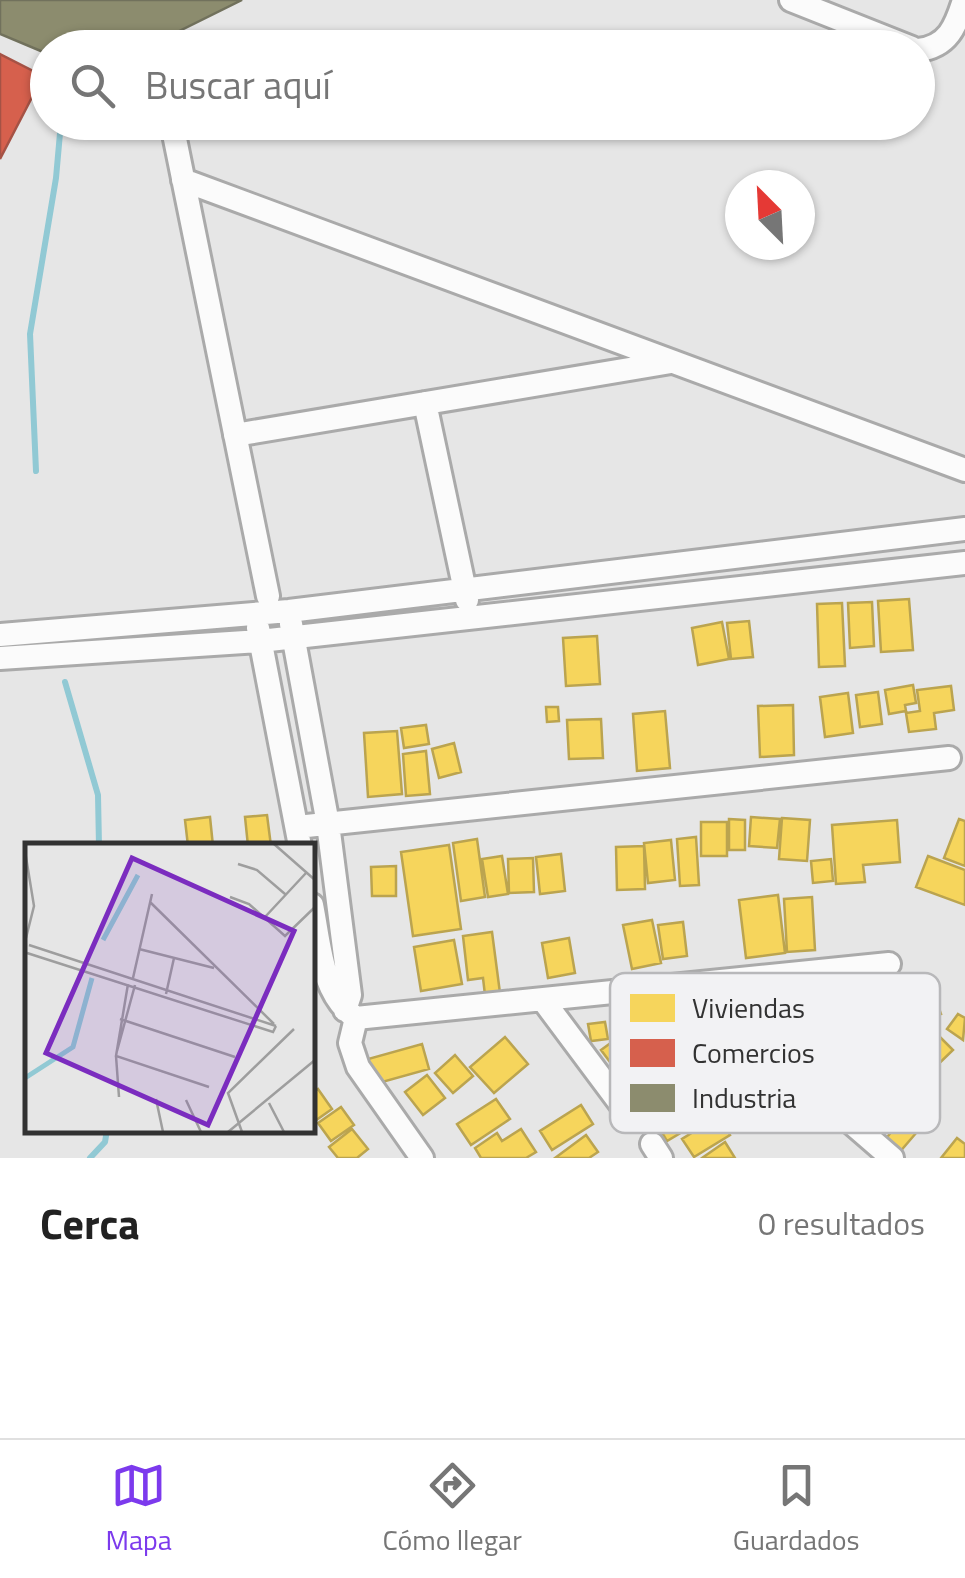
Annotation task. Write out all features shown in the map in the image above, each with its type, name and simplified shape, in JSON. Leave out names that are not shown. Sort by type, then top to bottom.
[{"type":"street","points":[[791,0],[868,30]]},
{"type":"street","points":[[935,45],[951,34],[964,0]]},
{"type":"street","points":[[175,140],[235,434],[262,605],[260,641],[298,836],[328,824],[949,758]]},
{"type":"street","points":[[183,180],[965,470]]},
{"type":"street","points":[[235,434],[674,361]]},
{"type":"street","points":[[425,403],[471,617]]},
{"type":"street","points":[[0,636],[262,605],[289,611],[965,529]]},
{"type":"street","points":[[0,658],[260,641],[965,562]]},
{"type":"street","points":[[289,611],[328,824],[350,996],[350,1043],[358,1067],[422,1158]]},
{"type":"street","points":[[315,920],[329,987],[350,1014]]},
{"type":"street","points":[[803,973],[889,964]]},
{"type":"street","points":[[350,1014],[610,993]]},
{"type":"street","points":[[544,1000],[610,1090]]},
{"type":"street","points":[[863,1133],[892,1158]]},
{"type":"building: Viviendas","points":[[909,599],[913,650],[881,652],[878,601]]},
{"type":"building: Viviendas","points":[[872,602],[874,646],[850,648],[848,603]]},
{"type":"building: Viviendas","points":[[842,603],[845,666],[819,667],[817,604]]},
{"type":"building: Viviendas","points":[[749,621],[753,657],[731,659],[727,623]]},
{"type":"building: Viviendas","points":[[722,622],[729,659],[698,665],[692,628]]},
{"type":"building: Viviendas","points":[[597,636],[600,684],[566,686],[563,638]]},
{"type":"building: Viviendas","points":[[913,685],[916,703],[905,705],[906,711],[889,714],[885,690]]},
{"type":"building: Viviendas","points":[[951,686],[954,710],[934,713],[936,729],[909,732],[906,713],[920,711],[917,690]]},
{"type":"building: Viviendas","points":[[878,692],[882,724],[860,727],[856,695]]},
{"type":"building: Viviendas","points":[[848,693],[853,733],[825,737],[820,697]]},
{"type":"building: Viviendas","points":[[793,705],[794,755],[760,757],[758,706]]},
{"type":"building: Viviendas","points":[[546,707],[558,707],[559,721],[547,722]]},
{"type":"building: Viviendas","points":[[665,711],[670,768],[637,771],[633,714]]},
{"type":"building: Viviendas","points":[[601,719],[603,758],[569,759],[567,720]]},
{"type":"building: Viviendas","points":[[426,725],[429,744],[404,748],[401,728]]},
{"type":"building: Viviendas","points":[[397,731],[402,794],[368,797],[364,733]]},
{"type":"building: Viviendas","points":[[454,743],[461,772],[439,778],[432,749]]},
{"type":"building: Viviendas","points":[[426,751],[430,794],[406,796],[403,754]]},
{"type":"building: Viviendas","points":[[267,815],[271,843],[248,843],[245,817]]},
{"type":"building: Viviendas","points":[[210,817],[213,843],[188,843],[185,820]]},
{"type":"building: Viviendas","points":[[751,817],[780,819],[777,848],[749,846]]},
{"type":"building: Viviendas","points":[[782,818],[810,820],[807,861],[779,859]]},
{"type":"building: Viviendas","points":[[729,819],[745,820],[745,850],[729,850]]},
{"type":"building: Viviendas","points":[[959,819],[965,821],[965,866],[944,858]]},
{"type":"building: Viviendas","points":[[897,820],[900,862],[863,865],[865,882],[836,884],[832,825]]},
{"type":"building: Viviendas","points":[[701,822],[727,822],[727,856],[701,856]]},
{"type":"building: Viviendas","points":[[696,837],[699,885],[680,886],[677,839]]},
{"type":"building: Viviendas","points":[[477,839],[485,897],[461,901],[453,843]]},
{"type":"building: Viviendas","points":[[671,840],[675,880],[648,883],[644,843]]},
{"type":"building: Viviendas","points":[[449,845],[461,929],[413,936],[401,852]]},
{"type":"building: Viviendas","points":[[644,846],[645,889],[617,890],[616,847]]},
{"type":"building: Viviendas","points":[[561,854],[565,891],[540,894],[536,857]]},
{"type":"building: Viviendas","points":[[502,856],[508,894],[488,897],[482,859]]},
{"type":"building: Viviendas","points":[[928,856],[965,870],[965,905],[916,887]]},
{"type":"building: Viviendas","points":[[533,858],[534,892],[509,893],[508,859]]},
{"type":"building: Viviendas","points":[[831,859],[833,881],[813,883],[811,861]]},
{"type":"building: Viviendas","points":[[396,866],[396,896],[372,896],[371,867]]},
{"type":"building: Viviendas","points":[[778,895],[785,953],[746,958],[739,900]]},
{"type":"building: Viviendas","points":[[812,897],[815,950],[787,952],[784,899]]},
{"type":"building: Viviendas","points":[[652,920],[661,963],[632,969],[623,925]]},
{"type":"building: Viviendas","points":[[683,922],[687,956],[663,959],[658,925]]},
{"type":"building: Viviendas","points":[[492,932],[500,993],[485,995],[483,978],[468,980],[463,936]]},
{"type":"building: Viviendas","points":[[569,938],[575,973],[548,978],[542,943]]},
{"type":"building: Viviendas","points":[[454,940],[462,984],[421,991],[414,947]]},
{"type":"building: Viviendas","points":[[958,1014],[965,1018],[963,1040],[947,1029]]},
{"type":"building: Viviendas","points":[[605,1022],[608,1039],[591,1041],[588,1024]]},
{"type":"building: Viviendas","points":[[505,1037],[528,1064],[494,1093],[470,1067]]},
{"type":"building: Viviendas","points":[[940,1037],[953,1050],[940,1063]]},
{"type":"building: Viviendas","points":[[610,1043],[610,1062],[601,1050]]},
{"type":"building: Viviendas","points":[[422,1044],[429,1069],[375,1084],[368,1059]]},
{"type":"building: Viviendas","points":[[455,1055],[473,1076],[453,1093],[435,1073]]},
{"type":"building: Viviendas","points":[[427,1075],[445,1098],[423,1115],[405,1092]]},
{"type":"building: Viviendas","points":[[318,1089],[332,1109],[315,1121]]},
{"type":"building: Viviendas","points":[[496,1099],[510,1119],[471,1145],[457,1124]]},
{"type":"building: Viviendas","points":[[581,1105],[593,1124],[552,1150],[540,1131]]},
{"type":"building: Viviendas","points":[[341,1107],[354,1125],[331,1141],[318,1123]]},
{"type":"building: Viviendas","points":[[352,1129],[368,1149],[357,1158],[338,1158],[329,1147]]},
{"type":"building: Viviendas","points":[[521,1129],[536,1152],[526,1158],[481,1158],[475,1148],[497,1133],[502,1141]]},
{"type":"building: Viviendas","points":[[662,1133],[680,1133],[667,1141]]},
{"type":"building: Viviendas","points":[[692,1133],[730,1135],[694,1157],[682,1139]]},
{"type":"building: Viviendas","points":[[890,1133],[916,1133],[898,1154],[883,1142]]},
{"type":"building: Viviendas","points":[[586,1135],[598,1152],[589,1158],[555,1158]]},
{"type":"building: Viviendas","points":[[957,1138],[965,1144],[965,1158],[941,1158]]},
{"type":"building: Viviendas","points":[[725,1142],[735,1158],[702,1158]]},
{"type":"building: Comercios","points":[[0,54],[30,69],[30,101],[0,159]]},
{"type":"building: Industria","points":[[0,0],[242,0],[181,30],[30,30],[30,46],[0,34]]},
{"type":"waterway","points":[[36,471],[30,334],[59,140]]},
{"type":"waterway","points":[[65,682],[98,795],[99,843]]},
{"type":"waterway","points":[[90,1158],[105,1142],[106,1133]]}]
